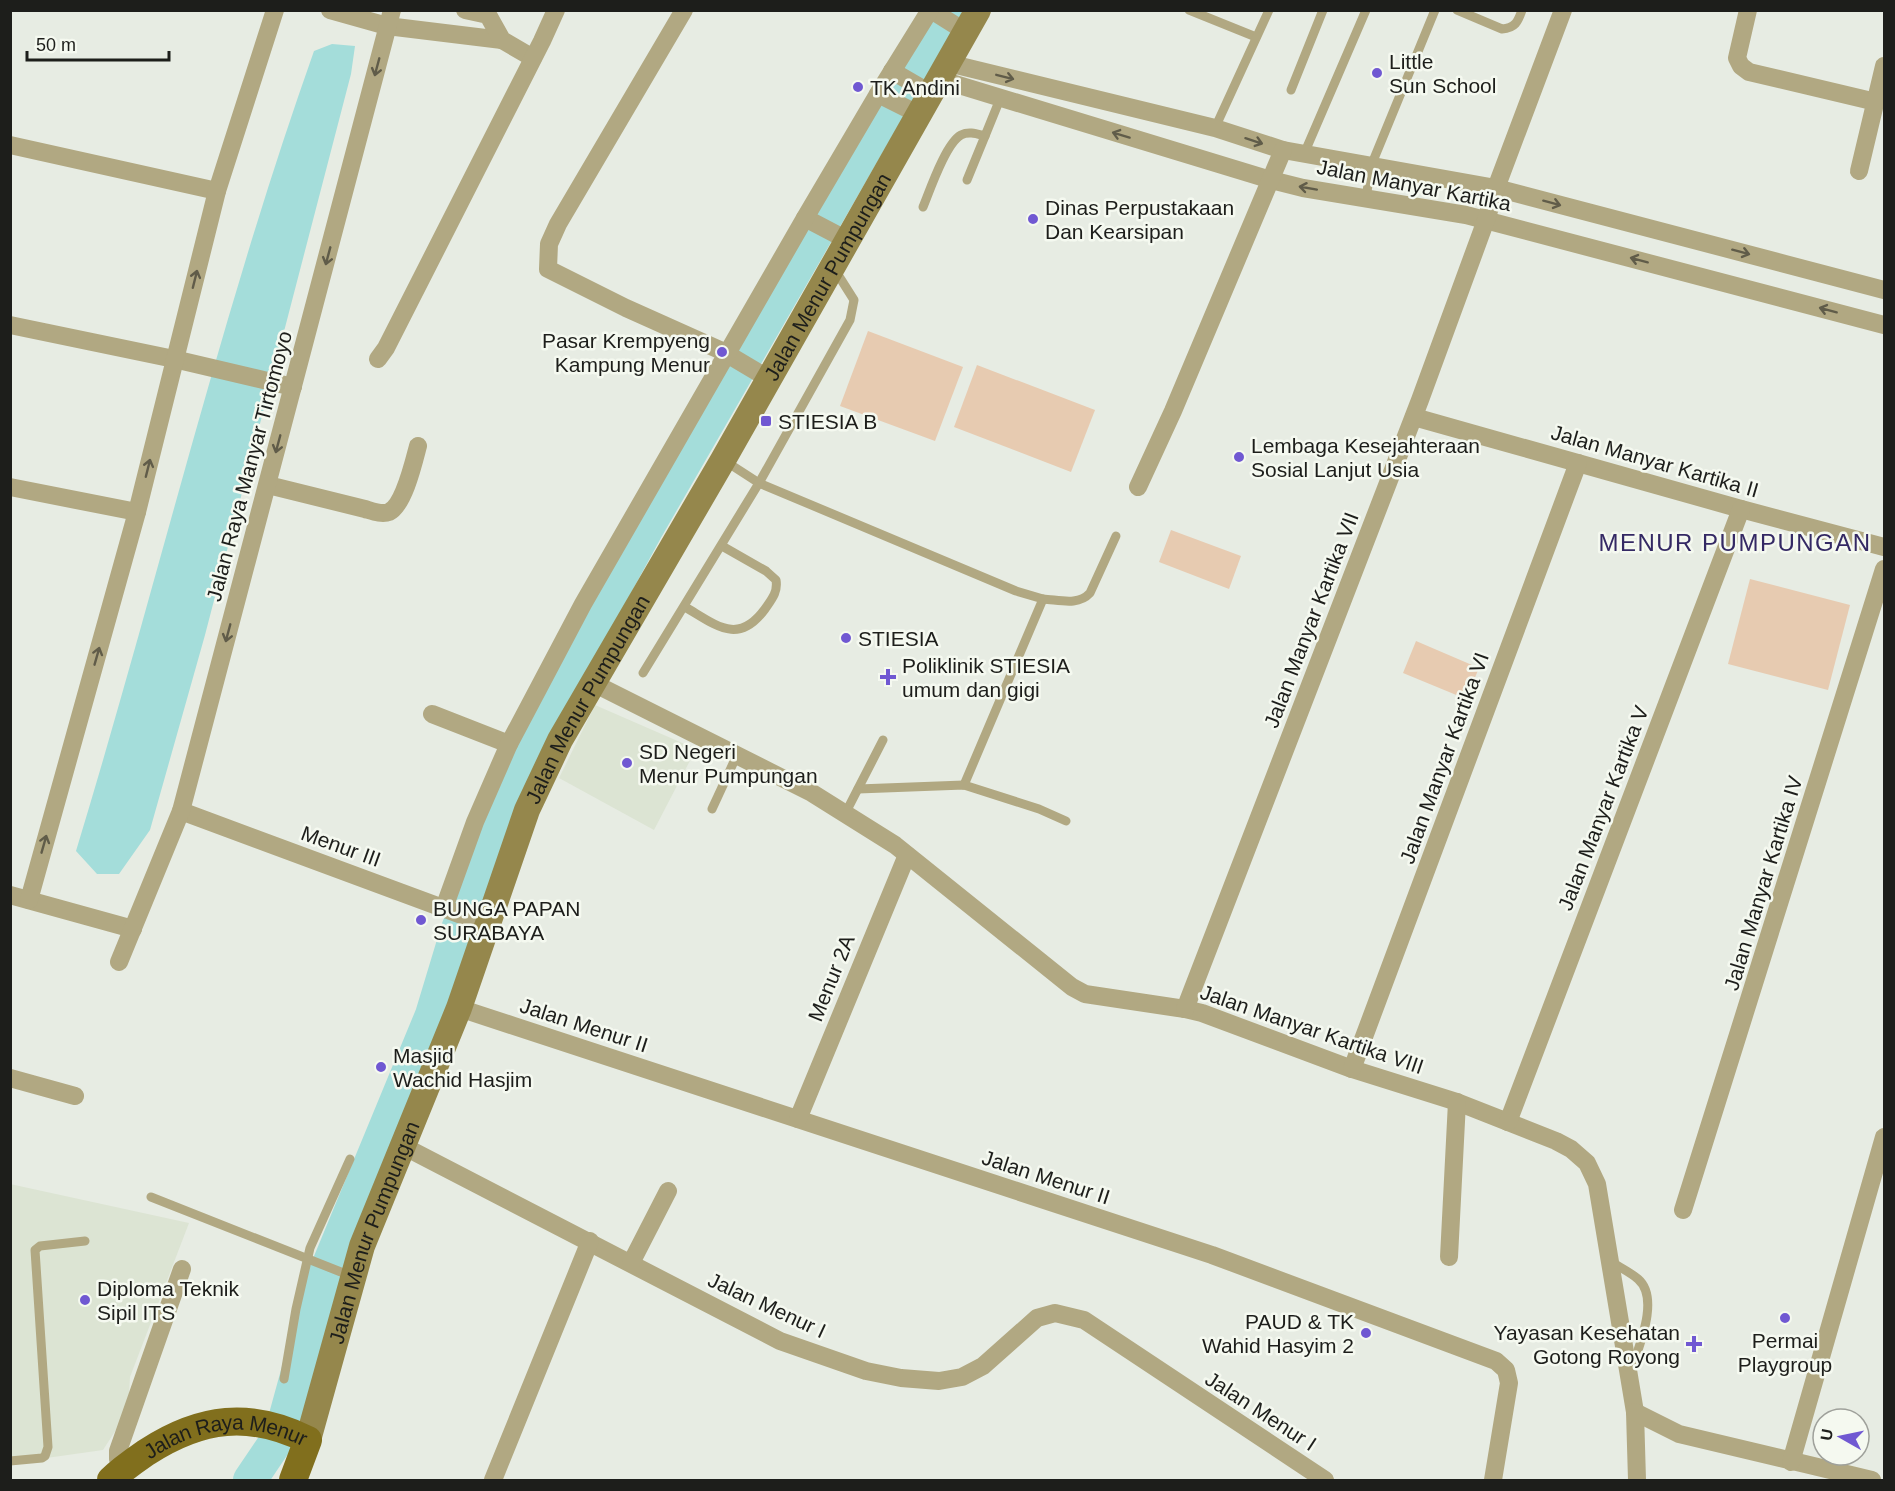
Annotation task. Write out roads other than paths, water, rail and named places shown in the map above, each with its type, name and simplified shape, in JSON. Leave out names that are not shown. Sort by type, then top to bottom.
[{"type":"main road","name":"Jalan Raya Menur","points":[[117,1475],[160,1444],[197,1426],[228,1421],[286,1431],[292,1480]]},
{"type":"street","points":[[29,900],[137,512],[217,191],[274,10]]},
{"type":"street","points":[[330,10],[360,18],[390,18],[481,39],[502,40],[528,56]]},
{"type":"street","points":[[465,10],[490,13]]},
{"type":"street","points":[[378,359],[386,348],[528,56],[556,10]]},
{"type":"street","points":[[684,10],[558,224],[549,244],[548,269],[626,308],[730,355],[759,372]]},
{"type":"street","name":"Jalan Manyar Kartika VII","points":[[1185,1009],[1414,417],[1563,10]]},
{"type":"street","points":[[1748,10],[1737,58],[1741,66],[1749,72],[1876,102]]},
{"type":"street","points":[[462,915],[475,822],[509,744],[583,604],[730,355],[823,227],[911,88],[932,11],[965,22]]},
{"type":"street","points":[[481,39],[490,13]]},
{"type":"street","points":[[490,13],[502,40]]},
{"type":"street","name":"Jalan Raya Manyar Tirtomoyo","points":[[118,962],[181,811],[390,18]]},
{"type":"street","name":"Jalan Menur Pumpungan","points":[[286,1431],[346,1273],[369,1226],[459,1008],[462,915],[527,810],[541,779],[593,683],[723,460],[759,372],[832,266],[823,227],[911,88],[965,22]]},
{"type":"street","points":[[1860,171],[1884,66]]},
{"type":"street","name":"Jalan Manyar Kartika","points":[[911,88],[1215,128],[1283,150],[1496,188],[1884,290]]},
{"type":"street","name":"Jalan Manyar Kartika","points":[[911,88],[1000,99],[1271,180],[1486,220],[1884,325]]},
{"type":"street","points":[[10,145],[217,191]]},
{"type":"street","points":[[1138,487],[1173,411],[1283,150]]},
{"type":"street","points":[[10,325],[174,359],[293,387]]},
{"type":"street","name":"Jalan Manyar Kartika II","points":[[1414,417],[1884,547]]},
{"type":"street","points":[[268,484],[365,509],[390,512],[407,483],[418,446]]},
{"type":"street","name":"Jalan Manyar Kartika VI","points":[[1352,1069],[1578,463]]},
{"type":"street","points":[[10,488],[137,512]]},
{"type":"street","name":"Jalan Manyar Kartika V","points":[[1508,1122],[1741,509]]},
{"type":"street","name":"Jalan Manyar Kartika IV","points":[[1683,1210],[1884,569]]},
{"type":"street","name":"Jalan Manyar Kartika VIII","points":[[593,683],[812,793],[907,855],[1072,987],[1085,994],[1202,1013],[1352,1069],[1457,1102],[1571,1149],[1587,1163],[1597,1184],[1635,1412],[1637,1480]]},
{"type":"street","points":[[432,714],[509,744]]},
{"type":"street","name":"Menur III","points":[[181,811],[462,915]]},
{"type":"street","name":"Menur 2A","points":[[798,1119],[907,855]]},
{"type":"street","points":[[10,895],[133,929]]},
{"type":"street","name":"Jalan Menur II","points":[[459,1008],[1212,1255],[1496,1361],[1506,1370],[1509,1383],[1493,1480]]},
{"type":"street","points":[[10,1078],[75,1096]]},
{"type":"street","points":[[1449,1257],[1457,1102]]},
{"type":"street","points":[[1791,1462],[1884,1137]]},
{"type":"street","name":"Jalan Menur I","points":[[403,1146],[780,1341],[866,1371],[901,1378],[939,1381],[962,1377],[983,1366],[1037,1318],[1055,1313],[1084,1320],[1325,1480]]},
{"type":"street","points":[[631,1263],[668,1191]]},
{"type":"street","points":[[493,1480],[590,1241]]},
{"type":"street","points":[[117,1475],[118,1450],[182,1269]]},
{"type":"street","points":[[1635,1412],[1679,1434],[1872,1480]]},
{"type":"lane","points":[[1189,10],[1256,36]]},
{"type":"lane","points":[[1215,128],[1269,10]]},
{"type":"lane","points":[[1291,90],[1323,10]]},
{"type":"lane","points":[[1304,154],[1366,10]]},
{"type":"lane","points":[[1366,198],[1371,166],[1435,10]]},
{"type":"lane","points":[[1457,10],[1502,29],[1510,28],[1517,23],[1522,10]]},
{"type":"lane","points":[[967,180],[1000,99]]},
{"type":"lane","points":[[923,207],[951,144],[960,135],[974,133],[985,136]]},
{"type":"lane","points":[[643,673],[759,483],[850,320],[854,300],[832,266]]},
{"type":"lane","points":[[723,460],[759,483],[1016,591],[1043,599],[1079,602],[1085,599],[1090,593],[1116,536]]},
{"type":"lane","points":[[685,607],[723,629],[736,630],[746,628],[760,617],[772,600],[777,588],[776,580],[766,571],[722,546]]},
{"type":"lane","points":[[964,785],[1043,599]]},
{"type":"lane","points":[[845,814],[883,740]]},
{"type":"lane","points":[[712,809],[737,755]]},
{"type":"lane","points":[[858,789],[964,785],[1039,809],[1066,821]]},
{"type":"lane","points":[[284,1379],[308,1258],[316,1232],[350,1159]]},
{"type":"lane","points":[[151,1197],[346,1273]]},
{"type":"lane","points":[[10,1461],[42,1458],[48,1447],[36,1250],[40,1246],[85,1241]]},
{"type":"lane","points":[[1610,1261],[1640,1280],[1646,1291],[1648,1303],[1646,1319],[1630,1376]]},
{"type":"water","points":[[332,44],[355,46],[351,74],[205,635],[150,830],[119,874],[97,874],[76,851],[219,349],[280,150],[314,51]]},
{"type":"water","points":[[260,1438],[283,1452],[267,1480],[233,1480]]},
{"type":"waterway","points":[[250,1480],[281,1434],[325,1274],[432,1015],[458,929],[535,734],[647,528],[945,10]]},
{"type":"place","name":"Little Sun School","points":[[1377,73]]},
{"type":"place","name":"TK Andini","points":[[858,87]]},
{"type":"place","name":"Dinas Perpustakaan Dan Kearsipan","points":[[1033,219]]},
{"type":"place","name":"Pasar Krempyeng Kampung Menur","points":[[722,352]]},
{"type":"place","name":"STIESIA B","points":[[766,421]]},
{"type":"place","name":"Lembaga Kesejahteraan Sosial Lanjut Usia","points":[[1239,457]]},
{"type":"place","name":"STIESIA","points":[[846,638]]},
{"type":"place","name":"Poliklinik STIESIA umum dan gigi","points":[[888,677]]},
{"type":"place","name":"SD Negeri Menur Pumpungan","points":[[627,763]]},
{"type":"place","name":"BUNGA PAPAN SURABAYA","points":[[421,920]]},
{"type":"place","name":"Masjid Wachid Hasjim","points":[[381,1067]]},
{"type":"place","name":"Diploma Teknik Sipil ITS","points":[[85,1300]]},
{"type":"place","name":"Permai Playgroup","points":[[1785,1318]]},
{"type":"place","name":"PAUD & TK Wahid Hasyim 2","points":[[1366,1333]]},
{"type":"place","name":"Yayasan Kesehatan Gotong Royong","points":[[1694,1344]]},
{"type":"district","name":"MENUR PUMPUNGAN","points":[[1735,542]]}]
